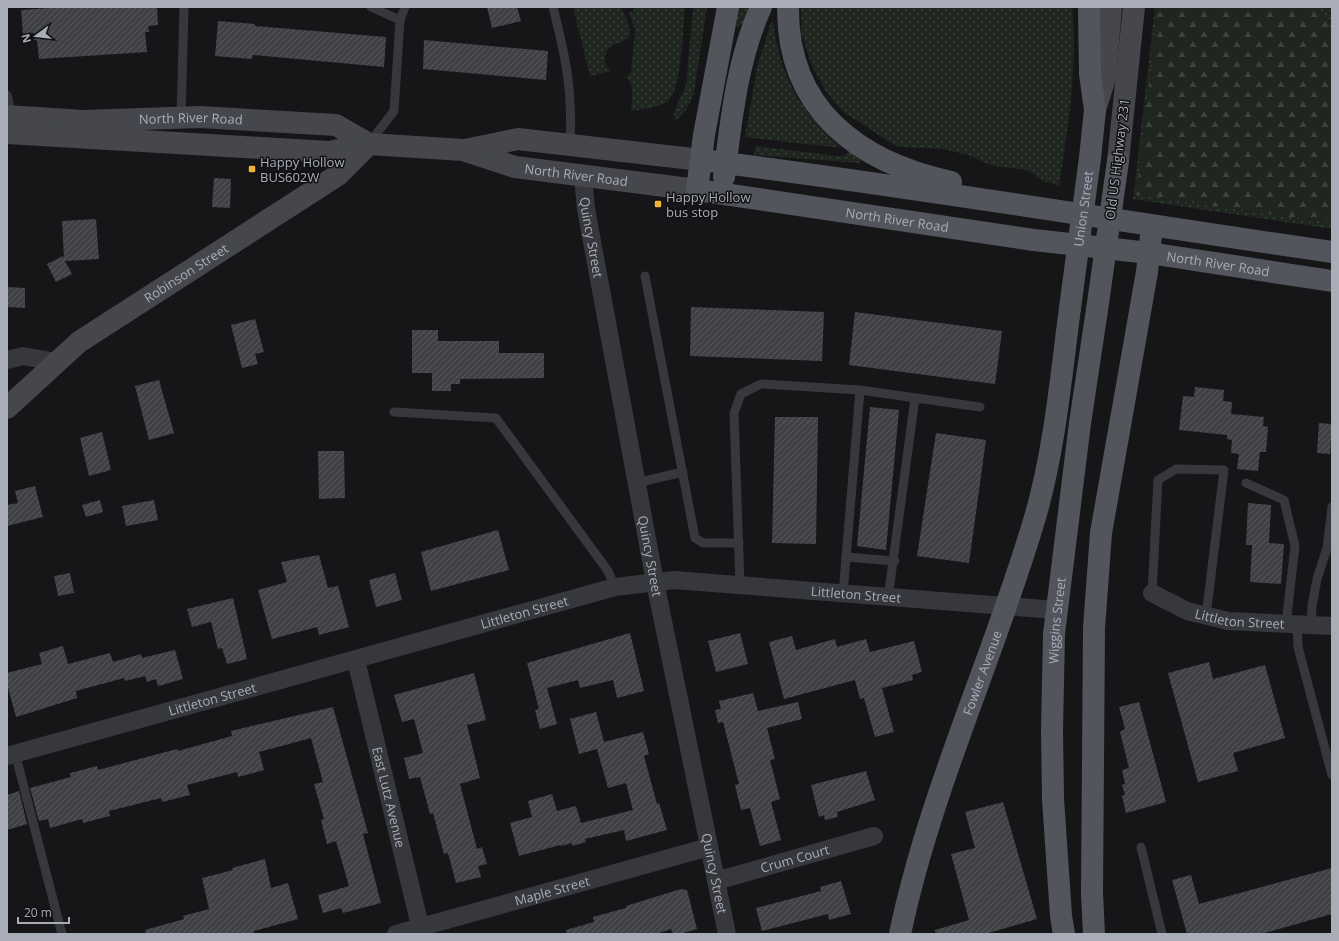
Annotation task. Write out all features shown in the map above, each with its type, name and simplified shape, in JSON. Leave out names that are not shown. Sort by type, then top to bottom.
[{"type":"main road","points":[[697,190],[728,7]]},
{"type":"main road","points":[[722,194],[738,83],[747,47],[761,7]]},
{"type":"main road","points":[[788,7],[788,31],[793,57],[800,76],[817,106],[852,142],[896,166],[927,177],[977,188],[999,202]]},
{"type":"main road","name":"Union Street","points":[[1057,409],[1095,110],[1090,74],[1089,7]]},
{"type":"main road","name":"Old US Highway 231","points":[[1095,110],[1105,78],[1111,7]]},
{"type":"main road","name":"Old US Highway 231","points":[[1097,310],[1118,161],[1134,7]]},
{"type":"main road","name":"North River Road","points":[[9,122],[181,118],[336,125],[369,144]]},
{"type":"main road","name":"North River Road","points":[[9,122],[329,152],[369,144],[463,150],[515,167],[697,190],[1034,240],[1149,253],[1332,281]]},
{"type":"main road","name":"North River Road","points":[[463,150],[518,139],[702,160],[999,202],[1152,227],[1332,252]]},
{"type":"main road","name":"Robinson Street","points":[[7,408],[79,342],[338,175],[369,144]]},
{"type":"main road","points":[[1094,934],[1092,885],[1094,628],[1101,533],[1149,253],[1152,227]]},
{"type":"main road","name":"Wiggins Street","points":[[1064,934],[1060,908],[1053,799],[1052,708],[1056,610],[1080,424],[1097,310]]},
{"type":"main road","name":"Fowler Avenue","points":[[900,934],[907,900],[924,840],[1036,513],[1057,409]]},
{"type":"street","name":"Quincy Street","points":[[583,176],[586,209],[636,483],[727,934]]},
{"type":"street","points":[[7,360],[23,356],[56,362]]},
{"type":"street","name":"Littleton Street","points":[[11,754],[356,660],[615,587],[674,580],[1056,610]]},
{"type":"street","name":"Littleton Street","points":[[1152,593],[1187,611],[1228,621],[1332,626]]},
{"type":"street","name":"East Lutz Avenue","points":[[356,660],[421,930]]},
{"type":"street","name":"Crum Court","points":[[716,881],[874,836]]},
{"type":"street","name":"Maple Street","points":[[396,934],[421,930],[709,847]]},
{"type":"lane","points":[[181,118],[184,7]]},
{"type":"lane","points":[[371,7],[400,20]]},
{"type":"lane","points":[[369,144],[394,111],[400,20],[405,7]]},
{"type":"lane","points":[[553,7],[566,60],[571,94],[570,145]]},
{"type":"lane","points":[[7,95],[9,122]]},
{"type":"lane","points":[[645,276],[695,538],[703,543],[739,543]]},
{"type":"lane","points":[[740,585],[734,413],[741,394],[761,384],[860,390],[980,407]]},
{"type":"lane","points":[[843,594],[860,390]]},
{"type":"lane","points":[[888,598],[914,398]]},
{"type":"lane","points":[[394,412],[496,418],[608,571],[615,587]]},
{"type":"lane","points":[[1152,593],[1158,480],[1176,469],[1224,470],[1206,616]]},
{"type":"lane","points":[[636,483],[683,472]]},
{"type":"lane","points":[[1246,483],[1284,500],[1295,546],[1298,647],[1332,775]]},
{"type":"lane","points":[[1298,624],[1312,606],[1317,579],[1327,548],[1332,507]]},
{"type":"lane","points":[[846,557],[894,560]]},
{"type":"lane","points":[[11,754],[62,934]]},
{"type":"lane","points":[[1141,847],[1162,934]]},
{"type":"green space","points":[[573,7],[622,7],[630,34],[625,40],[612,46],[605,55],[605,63],[611,71],[590,76]]},
{"type":"green space","points":[[634,7],[685,7],[679,73],[672,96],[667,102],[660,106],[634,111],[631,110],[632,88],[626,77],[631,73],[635,29],[629,12],[634,11]]},
{"type":"green space","points":[[693,7],[707,7],[694,93],[687,108],[675,121],[674,112],[686,85]]},
{"type":"green space","points":[[738,7],[751,7],[745,24],[734,26]]},
{"type":"green space","points":[[801,7],[1072,7],[1074,29],[1073,74],[1069,119],[1059,186],[1044,181],[1026,170],[990,165],[971,156],[944,149],[902,147],[894,145],[842,111],[825,90],[812,66],[802,35]]},
{"type":"green space","points":[[1155,7],[1158,7],[1158,16],[1137,195],[1332,223],[1332,229],[1133,199]]},
{"type":"green space","points":[[1158,7],[1315,7],[1332,30],[1332,223],[1136,195]]},
{"type":"green space","points":[[1315,7],[1328,7],[1332,12],[1332,30]]},
{"type":"green space","points":[[771,22],[773,22],[781,60],[794,91],[814,120],[841,148],[745,137],[757,68]]},
{"type":"green space","points":[[755,146],[837,156],[844,156],[850,150],[862,160],[859,163],[754,155]]},
{"type":"building","points":[[64,7],[157,7],[158,25],[148,26],[149,32],[145,32],[147,52],[39,59],[37,40],[34,40],[34,33],[23,34],[21,10]]},
{"type":"building","points":[[487,7],[517,7],[521,21],[492,28]]},
{"type":"building","points":[[218,21],[255,24],[255,26],[386,37],[384,67],[253,55],[252,59],[215,56]]},
{"type":"building","points":[[424,40],[548,51],[546,80],[423,69]]},
{"type":"building","points":[[214,178],[231,179],[230,208],[212,207]]},
{"type":"building","points":[[96,219],[99,259],[65,261],[72,274],[56,282],[47,264],[63,256],[64,258],[62,221]]},
{"type":"building","points":[[7,287],[25,288],[25,308],[7,307]]},
{"type":"building","points":[[691,307],[824,312],[822,361],[690,356]]},
{"type":"building","points":[[855,312],[1002,331],[995,384],[849,365]]},
{"type":"building","points":[[255,319],[264,352],[255,354],[258,364],[242,368],[231,325]]},
{"type":"building","points":[[412,330],[438,330],[438,341],[499,341],[499,353],[544,353],[544,378],[460,379],[460,384],[451,384],[451,391],[432,391],[432,373],[412,373]]},
{"type":"building","points":[[159,380],[174,433],[149,440],[135,386]]},
{"type":"building","points":[[1195,387],[1224,390],[1223,401],[1232,402],[1231,414],[1264,417],[1263,426],[1268,427],[1266,452],[1260,452],[1258,471],[1237,469],[1239,454],[1231,453],[1232,440],[1227,439],[1227,435],[1179,430],[1183,396],[1194,397]]},
{"type":"building","points":[[870,407],[899,410],[886,550],[857,546]]},
{"type":"building","points":[[775,417],[818,417],[816,544],[772,543]]},
{"type":"building","points":[[1319,423],[1332,424],[1330,454],[1317,453]]},
{"type":"building","points":[[102,432],[111,470],[89,476],[80,438]]},
{"type":"building","points":[[936,433],[986,440],[969,563],[917,556]]},
{"type":"building","points":[[318,451],[344,451],[345,498],[319,499]]},
{"type":"building","points":[[35,486],[43,517],[7,526],[7,505],[18,503],[15,491]]},
{"type":"building","points":[[100,500],[103,512],[86,517],[82,505]]},
{"type":"building","points":[[154,500],[158,520],[126,526],[122,506]]},
{"type":"building","points":[[1248,503],[1271,505],[1269,543],[1284,544],[1281,584],[1250,582],[1252,545],[1246,545]]},
{"type":"building","points":[[498,530],[509,570],[431,591],[421,552]]},
{"type":"building","points":[[319,555],[328,588],[338,586],[349,627],[319,635],[317,627],[272,639],[258,590],[287,582],[281,562]]},
{"type":"building","points":[[70,573],[74,593],[58,596],[54,576]]},
{"type":"building","points":[[395,573],[402,600],[376,607],[369,580]]},
{"type":"building","points":[[233,598],[247,659],[227,664],[222,648],[218,649],[211,622],[192,627],[187,609]]},
{"type":"building","points":[[630,633],[644,691],[617,698],[613,680],[580,688],[578,680],[547,688],[557,724],[540,729],[535,710],[539,709],[527,663]]},
{"type":"building","points":[[740,633],[748,664],[716,672],[708,641]]},
{"type":"building","points":[[792,636],[796,650],[835,639],[837,647],[866,639],[870,652],[914,641],[922,672],[912,675],[913,680],[882,688],[894,732],[875,737],[864,698],[860,699],[855,680],[784,699],[769,642]]},
{"type":"building","points":[[63,646],[68,664],[110,653],[113,662],[141,654],[142,658],[175,650],[183,679],[158,686],[156,679],[147,682],[145,676],[125,681],[124,678],[76,691],[77,698],[16,717],[7,684],[7,673],[42,664],[39,653]]},
{"type":"building","points":[[1209,662],[1213,679],[1265,665],[1285,738],[1233,753],[1238,771],[1198,782],[1168,673]]},
{"type":"building","points":[[474,673],[486,720],[467,725],[480,778],[460,784],[477,849],[482,847],[487,864],[478,866],[481,877],[456,883],[448,853],[444,854],[433,813],[430,814],[420,777],[409,779],[404,758],[423,753],[414,719],[402,722],[394,695]]},
{"type":"building","points":[[753,693],[758,711],[798,702],[802,719],[767,728],[775,759],[770,760],[780,799],[771,802],[781,840],[760,846],[750,808],[741,810],[735,785],[739,784],[723,722],[718,723],[715,710],[721,709],[719,701]]},
{"type":"building","points":[[1139,702],[1166,802],[1126,813],[1122,796],[1125,795],[1122,785],[1125,784],[1122,770],[1129,768],[1120,732],[1125,729],[1119,707]]},
{"type":"building","points":[[333,707],[368,833],[363,834],[381,903],[343,913],[341,908],[323,913],[318,895],[349,886],[336,841],[327,844],[321,820],[324,819],[314,784],[323,782],[311,738],[259,752],[264,770],[238,777],[237,772],[187,785],[190,795],[162,802],[161,798],[109,811],[110,816],[83,823],[82,819],[50,828],[48,819],[39,821],[30,788],[71,777],[70,773],[97,766],[98,770],[177,749],[178,751],[232,736],[231,731]]},
{"type":"building","points":[[596,712],[604,742],[643,732],[649,754],[644,756],[657,804],[659,803],[667,830],[626,841],[624,830],[585,839],[586,842],[572,846],[572,843],[560,845],[519,856],[510,823],[532,817],[528,801],[552,794],[557,811],[576,806],[581,823],[633,810],[626,783],[608,788],[597,749],[579,754],[570,719]]},
{"type":"building","points":[[866,771],[875,800],[837,812],[838,817],[825,820],[824,815],[819,817],[811,785]]},
{"type":"building","points":[[19,791],[27,824],[7,830],[7,795]]},
{"type":"building","points":[[1003,802],[1037,919],[985,934],[936,934],[935,930],[969,920],[951,854],[975,848],[965,812]]},
{"type":"building","points":[[265,859],[271,888],[288,883],[298,919],[254,931],[254,934],[146,934],[145,930],[184,919],[183,916],[209,909],[202,878],[233,870],[232,868]]},
{"type":"building","points":[[1332,868],[1332,914],[1261,934],[1187,934],[1172,880],[1191,875],[1199,904]]},
{"type":"building","points":[[841,881],[851,914],[829,920],[828,914],[762,931],[756,908],[821,891],[820,887]]},
{"type":"building","points":[[681,889],[687,890],[697,929],[680,934],[673,934],[671,929],[656,934],[567,934],[566,930],[594,922],[593,917],[626,908],[626,906]]},
{"type":"place","name":"Happy Hollow BUS602W","points":[[252,169]]},
{"type":"place","name":"Happy Hollow bus stop","points":[[658,204]]}]
